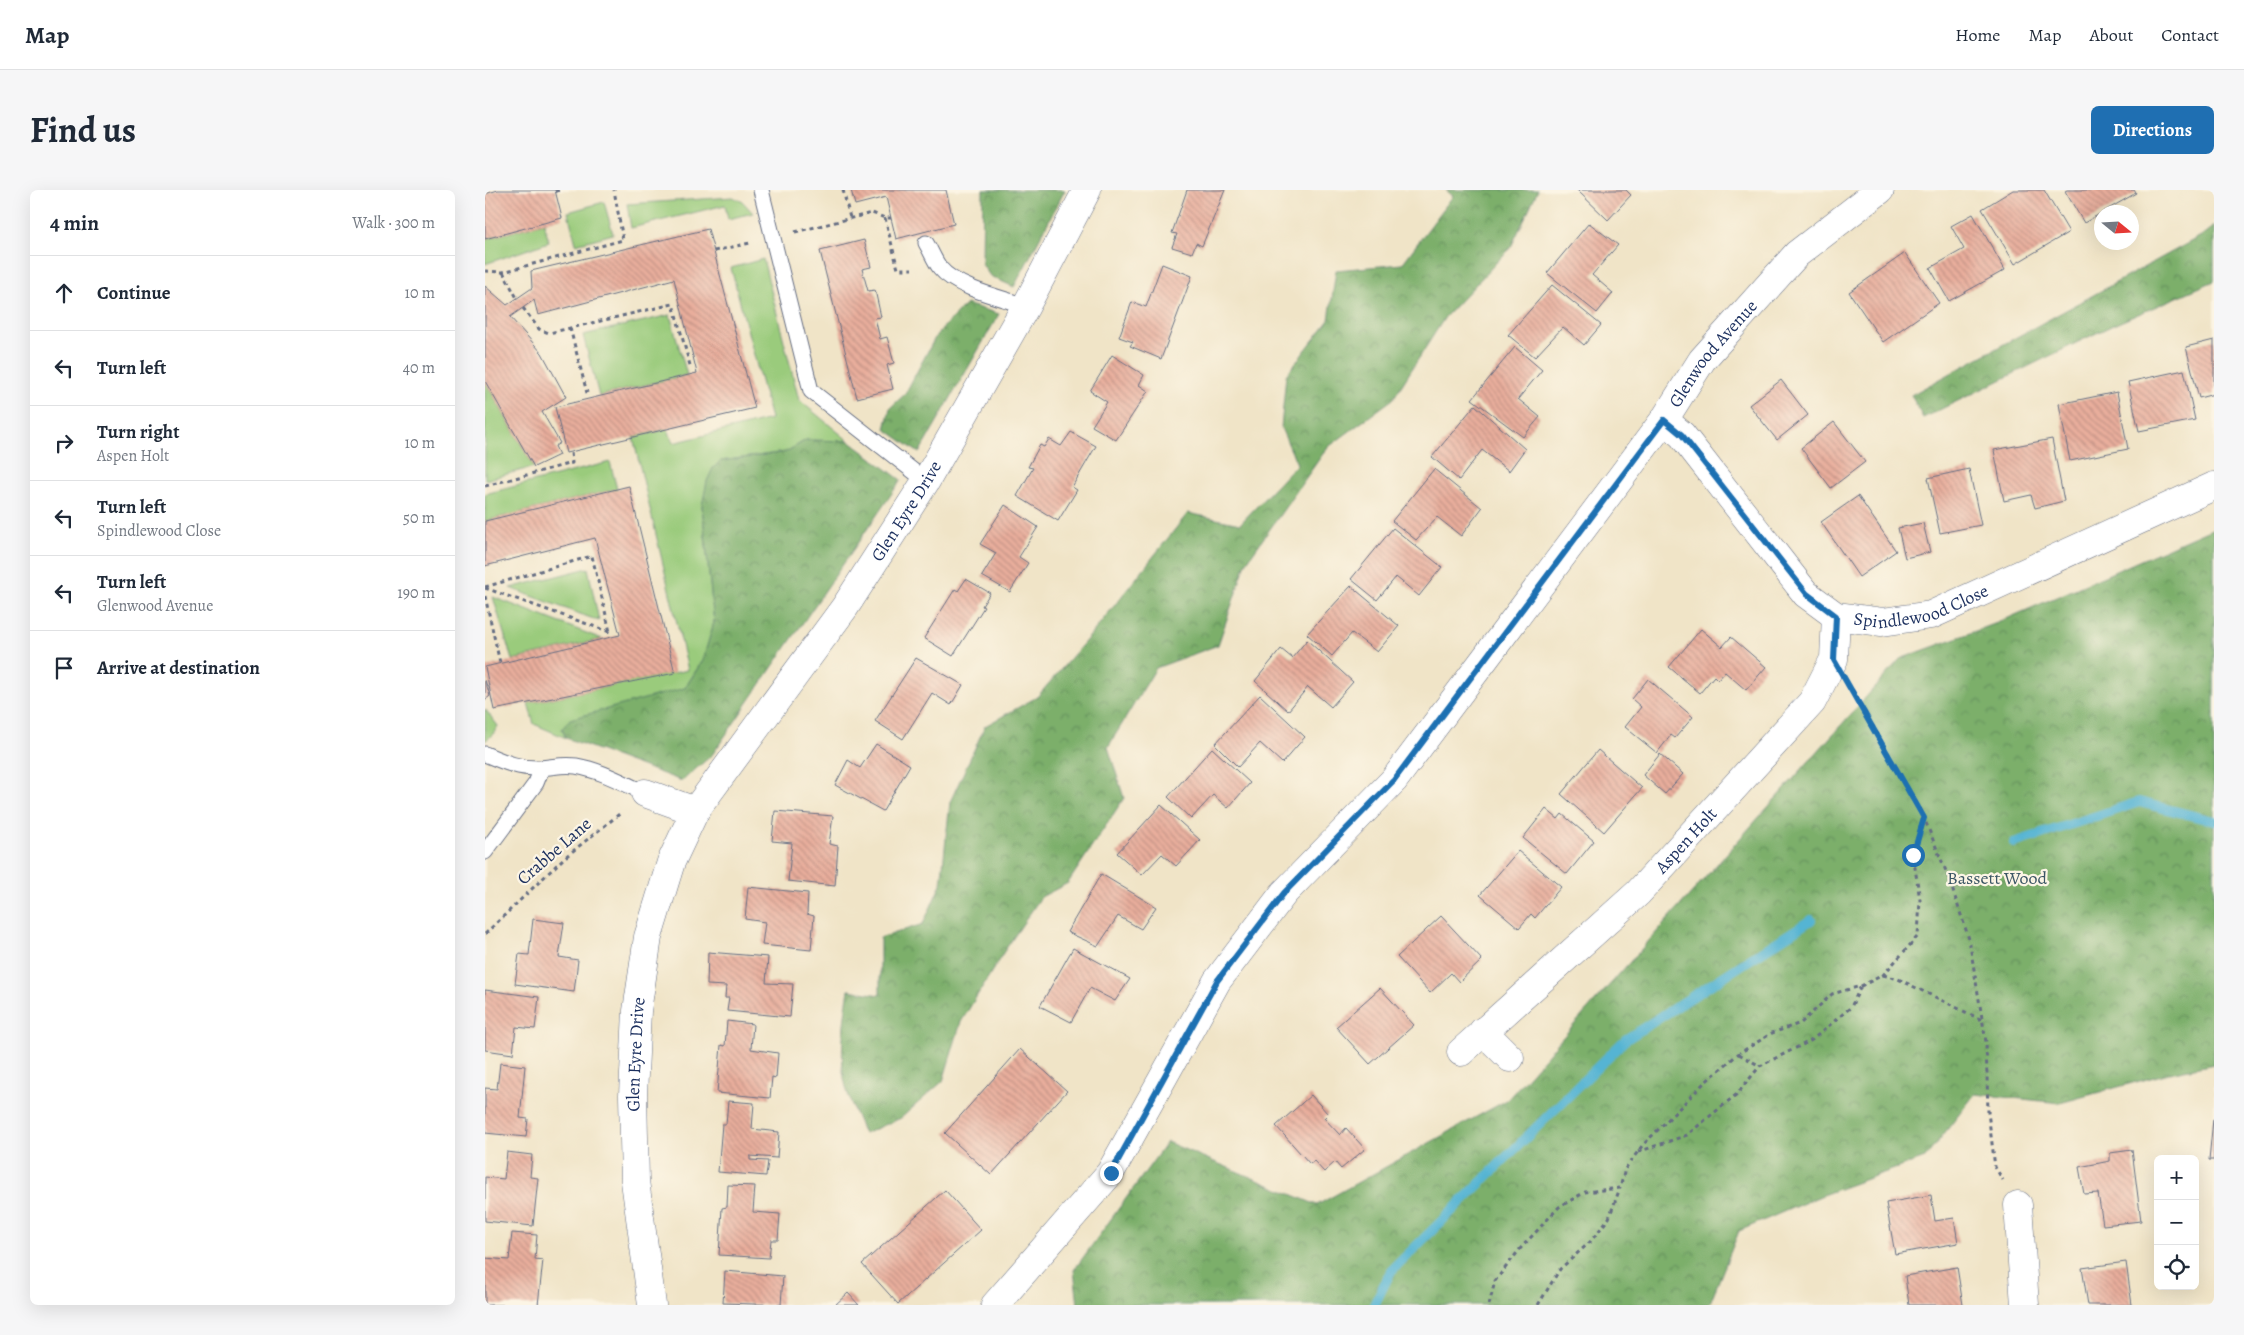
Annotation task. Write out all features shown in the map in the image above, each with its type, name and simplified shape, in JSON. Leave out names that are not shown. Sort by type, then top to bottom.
[{"type":"street","name":"Glen Eyre Drive","points":[[652,1305],[635,1181],[633,1095],[637,1011],[648,937],[671,862],[695,810],[845,607],[926,481],[1026,306],[1087,190]]},
{"type":"street","name":"Glenwood Avenue","points":[[995,1305],[1111,1173],[1217,981],[1284,893],[1394,780],[1664,420],[1702,360],[1797,254],[1880,190]]},
{"type":"street","name":"Spindlewood Close","points":[[1664,420],[1682,435],[1807,594],[1836,616],[1882,622],[1931,615],[2214,486]]},
{"type":"street","name":"Aspen Holt","points":[[1461,1052],[1638,893],[1811,702],[1834,660],[1836,616]]},
{"type":"street","points":[[645,793],[695,810]]},
{"type":"street","points":[[1483,1032],[1510,1058]]},
{"type":"street","points":[[2019,1205],[2025,1305]]},
{"type":"lane","points":[[761,190],[811,391],[926,481]]},
{"type":"lane","points":[[926,243],[941,268],[952,278],[971,287],[1026,306]]},
{"type":"lane","points":[[485,754],[514,766],[543,768],[560,765],[577,766],[609,776],[645,793]]},
{"type":"lane","points":[[485,852],[536,783],[543,768]]},
{"type":"path","points":[[555,191],[562,190]]},
{"type":"path","points":[[485,271],[503,272],[623,240],[614,190]]},
{"type":"path","points":[[843,190],[851,218]]},
{"type":"path","points":[[714,252],[872,213],[885,218],[891,218]]},
{"type":"path","points":[[885,218],[892,244]]},
{"type":"path","points":[[503,272],[517,298]]},
{"type":"path","points":[[523,308],[539,329],[549,333],[673,304],[691,370]]},
{"type":"path","points":[[570,328],[587,393]]},
{"type":"path","points":[[485,486],[572,463],[571,452]]},
{"type":"path","points":[[592,556],[610,632],[485,588],[592,556]]},
{"type":"path","points":[[485,596],[500,663]]},
{"type":"path","points":[[1834,660],[1924,818],[1948,876],[1969,939],[1983,1020],[1986,1042],[1988,1112],[1995,1167],[2019,1205]]},
{"type":"path","name":"Crabbe Lane","points":[[485,934],[564,858],[645,793]]},
{"type":"path","points":[[1538,1305],[1560,1268],[1590,1242],[1609,1218],[1625,1169],[1638,1152],[1703,1084],[1738,1054],[1772,1033],[1801,1023],[1832,994],[1861,986],[1883,975],[1918,936],[1920,900],[1913,855],[1924,818]]},
{"type":"path","points":[[1883,975],[1898,979],[1983,1020]]},
{"type":"path","points":[[1638,1152],[1687,1135],[1737,1094],[1760,1066],[1812,1040],[1851,1007],[1861,986]]},
{"type":"path","points":[[1738,1054],[1760,1066]]},
{"type":"path","points":[[1489,1305],[1495,1281],[1519,1249],[1559,1207],[1585,1192],[1620,1188]]},
{"type":"green space","points":[[983,190],[1065,190],[1014,287],[990,276],[982,264]]},
{"type":"green space","points":[[1446,190],[1538,190],[1511,247],[1445,317],[1393,399],[1327,448],[1246,563],[1218,645],[1156,668],[1108,747],[1124,798],[1068,883],[1041,897],[1003,953],[961,1022],[943,1081],[901,1118],[864,1134],[848,1095],[843,1071],[843,1031],[849,990],[880,995],[880,938],[923,924],[941,884],[950,802],[985,726],[1037,697],[1090,636],[1188,513],[1240,524],[1297,464],[1281,428],[1286,375],[1329,320],[1336,270],[1402,264],[1453,196]]},
{"type":"green space","points":[[733,197],[743,202],[753,213],[728,219],[725,205],[631,228],[627,204]]},
{"type":"green space","points":[[604,202],[613,234],[576,244],[568,212]]},
{"type":"green space","points":[[544,223],[549,242],[485,264],[485,239]]},
{"type":"green space","points":[[2214,226],[2214,281],[2111,326],[1923,418],[1911,395],[2201,236]]},
{"type":"green space","points":[[763,259],[799,400],[849,441],[806,440],[786,452],[721,461],[702,506],[714,623],[703,660],[685,688],[562,729],[566,738],[534,724],[528,703],[688,670],[633,437],[668,429],[673,443],[771,419],[731,268]]},
{"type":"green space","points":[[966,304],[999,314],[919,453],[885,429],[890,408],[905,394],[937,334]]},
{"type":"green space","points":[[670,315],[687,375],[599,396],[583,335]]},
{"type":"green space","points":[[485,381],[534,467],[485,480]]},
{"type":"green space","points":[[806,440],[849,441],[901,480],[712,755],[682,781],[566,738],[562,729],[570,719],[685,688],[703,660],[714,622],[702,506],[707,481],[713,468],[721,461],[786,452]]},
{"type":"green space","points":[[610,462],[617,489],[485,521],[485,494]]},
{"type":"green space","name":"Bassett Wood","points":[[2214,528],[2214,1064],[2169,1073],[2060,1103],[1975,1094],[1925,1158],[1825,1194],[1739,1231],[1709,1305],[1078,1305],[1074,1270],[1167,1142],[1317,1205],[1507,1100],[1900,659],[1997,623]]},
{"type":"green space","points":[[588,568],[599,621],[510,588]]},
{"type":"green space","points":[[493,597],[602,639],[512,660]]},
{"type":"green space","points":[[485,709],[498,726],[485,741]]},
{"type":"building","points":[[498,190],[555,190],[562,218],[485,239],[485,194]]},
{"type":"building","points":[[851,190],[946,190],[954,224],[896,239],[886,197],[855,205]]},
{"type":"building","points":[[1187,190],[1225,190],[1202,246],[1196,243],[1192,253],[1172,247],[1177,234],[1172,233]]},
{"type":"building","points":[[1577,190],[1626,190],[1631,195],[1608,220]]},
{"type":"building","points":[[2013,190],[2044,190],[2069,232],[2015,264],[1982,209]]},
{"type":"building","points":[[2134,190],[2136,193],[2115,205],[2094,205],[2094,217],[2084,223],[2065,191]]},
{"type":"building","points":[[1973,214],[2005,270],[1949,301],[1930,268],[1964,249],[1951,226]]},
{"type":"building","points":[[1589,223],[1618,245],[1592,275],[1613,293],[1597,313],[1547,273]]},
{"type":"building","points":[[708,229],[755,408],[566,453],[555,407],[697,373],[674,279],[538,315],[534,300],[510,317],[542,353],[566,397],[542,412],[560,443],[555,446],[559,455],[534,467],[485,381],[485,286],[507,305],[532,288],[531,271]]},
{"type":"building","points":[[864,240],[871,267],[862,269],[868,291],[875,290],[881,317],[875,318],[880,339],[887,337],[894,363],[887,365],[893,389],[857,398],[820,251]]},
{"type":"building","points":[[1905,253],[1939,303],[1883,342],[1849,292]]},
{"type":"building","points":[[1162,264],[1192,276],[1161,359],[1130,346],[1133,342],[1119,337],[1132,302],[1146,307]]},
{"type":"building","points":[[1552,285],[1601,325],[1584,345],[1563,327],[1535,357],[1508,335]]},
{"type":"building","points":[[2214,340],[2214,394],[2199,398],[2186,347]]},
{"type":"building","points":[[1515,347],[1542,370],[1518,399],[1540,417],[1523,437],[1472,399]]},
{"type":"building","points":[[1112,355],[1144,375],[1139,385],[1148,391],[1116,440],[1092,426],[1107,402],[1090,391]]},
{"type":"building","points":[[2184,370],[2195,420],[2139,431],[2128,382]]},
{"type":"building","points":[[1781,380],[1808,415],[1777,440],[1749,405]]},
{"type":"building","points":[[2117,392],[2128,449],[2070,461],[2059,404]]},
{"type":"building","points":[[1475,405],[1525,449],[1509,471],[1482,450],[1459,480],[1432,457]]},
{"type":"building","points":[[1834,422],[1865,462],[1831,488],[1801,448]]},
{"type":"building","points":[[1071,432],[1096,446],[1072,487],[1077,490],[1058,521],[1017,496],[1033,468],[1028,467],[1040,445],[1044,447],[1049,439],[1061,446]]},
{"type":"building","points":[[2052,439],[2064,501],[2035,508],[2031,495],[2004,501],[1994,450]]},
{"type":"building","points":[[1434,469],[1482,508],[1461,536],[1437,517],[1416,540],[1392,521]]},
{"type":"building","points":[[1969,469],[1981,525],[1940,533],[1928,478]]},
{"type":"building","points":[[629,486],[675,673],[494,710],[485,667],[620,635],[595,538],[485,566],[485,521]]},
{"type":"building","points":[[1858,496],[1896,551],[1859,577],[1821,522]]},
{"type":"building","points":[[1005,505],[1038,527],[1019,557],[1028,563],[1010,592],[982,576],[996,553],[980,544]]},
{"type":"building","points":[[1923,523],[1930,552],[1905,558],[1898,528]]},
{"type":"building","points":[[1393,528],[1442,567],[1419,596],[1396,577],[1377,600],[1351,579]]},
{"type":"building","points":[[966,579],[990,593],[982,606],[984,607],[953,656],[924,638],[955,589],[958,591]]},
{"type":"building","points":[[1351,586],[1399,626],[1377,652],[1352,633],[1332,656],[1307,634]]},
{"type":"building","points":[[1701,629],[1722,647],[1731,637],[1766,667],[1746,690],[1725,672],[1718,680],[1714,676],[1700,693],[1669,667]]},
{"type":"building","points":[[1307,640],[1353,682],[1331,707],[1308,687],[1288,711],[1255,681],[1281,649],[1292,658]]},
{"type":"building","points":[[916,658],[963,685],[951,705],[932,693],[903,739],[875,721]]},
{"type":"building","points":[[1648,679],[1693,717],[1675,738],[1671,735],[1657,753],[1625,727],[1641,707],[1632,699]]},
{"type":"building","points":[[485,680],[490,696],[485,700]]},
{"type":"building","points":[[1260,695],[1305,737],[1282,763],[1260,743],[1238,767],[1215,744]]},
{"type":"building","points":[[876,744],[910,765],[883,811],[835,785],[848,760],[860,768]]},
{"type":"building","points":[[1212,748],[1250,783],[1228,808],[1213,795],[1191,819],[1168,797]]},
{"type":"building","points":[[1598,750],[1642,788],[1604,832],[1561,794]]},
{"type":"building","points":[[1660,754],[1683,774],[1665,794],[1643,775]]},
{"type":"building","points":[[1161,805],[1200,840],[1176,866],[1162,854],[1142,875],[1117,853]]},
{"type":"building","points":[[1546,809],[1558,819],[1562,814],[1594,841],[1567,874],[1523,838]]},
{"type":"building","points":[[775,811],[833,816],[829,844],[838,846],[835,886],[788,881],[792,843],[772,841]]},
{"type":"building","points":[[1518,851],[1561,887],[1535,918],[1531,914],[1519,928],[1480,895]]},
{"type":"building","points":[[1101,874],[1156,907],[1141,929],[1118,916],[1098,946],[1067,932]]},
{"type":"building","points":[[748,887],[808,893],[807,914],[814,916],[811,950],[762,945],[765,922],[745,919]]},
{"type":"building","points":[[1441,916],[1482,960],[1459,982],[1451,973],[1430,993],[1397,957]]},
{"type":"building","points":[[533,919],[564,923],[559,957],[578,960],[574,992],[515,984],[519,954],[529,955]]},
{"type":"building","points":[[1073,948],[1130,979],[1115,1001],[1090,988],[1071,1022],[1040,1006]]},
{"type":"building","points":[[708,952],[768,957],[766,983],[793,984],[790,1017],[727,1011],[729,998],[725,998],[726,986],[707,985]]},
{"type":"building","points":[[1380,988],[1414,1025],[1370,1064],[1336,1027]]},
{"type":"building","points":[[485,990],[539,997],[535,1029],[516,1027],[513,1054],[485,1050]]},
{"type":"building","points":[[727,1021],[753,1024],[751,1049],[778,1053],[776,1078],[772,1077],[770,1098],[717,1093],[721,1045],[725,1046]]},
{"type":"building","points":[[1020,1049],[1067,1091],[991,1175],[945,1133]]},
{"type":"building","points":[[500,1063],[525,1066],[520,1118],[528,1119],[526,1137],[485,1133],[485,1088],[497,1089]]},
{"type":"building","points":[[1311,1095],[1328,1114],[1324,1118],[1340,1135],[1346,1128],[1365,1149],[1341,1169],[1335,1162],[1324,1172],[1314,1161],[1310,1164],[1276,1126]]},
{"type":"building","points":[[728,1101],[754,1103],[752,1129],[779,1132],[777,1158],[750,1156],[750,1160],[768,1161],[766,1176],[718,1172],[722,1124],[726,1124]]},
{"type":"building","points":[[2213,1119],[2214,1160],[2209,1160]]},
{"type":"building","points":[[2132,1150],[2141,1221],[2103,1225],[2098,1193],[2084,1194],[2079,1167],[2110,1161],[2110,1153]]},
{"type":"building","points":[[507,1152],[532,1155],[530,1177],[538,1178],[533,1226],[485,1221],[485,1177],[504,1179]]},
{"type":"building","points":[[728,1185],[755,1186],[753,1212],[780,1214],[778,1240],[771,1240],[769,1258],[719,1255],[722,1208],[727,1207]]},
{"type":"building","points":[[945,1190],[981,1230],[898,1304],[862,1264]]},
{"type":"building","points":[[1931,1195],[1935,1221],[1954,1218],[1958,1243],[1895,1254],[1886,1203]]},
{"type":"building","points":[[512,1233],[537,1235],[535,1259],[543,1260],[538,1305],[485,1305],[485,1258],[509,1260]]},
{"type":"building","points":[[2126,1262],[2132,1305],[2088,1305],[2082,1268]]},
{"type":"building","points":[[1957,1267],[1963,1305],[1909,1305],[1905,1276]]},
{"type":"building","points":[[725,1271],[783,1276],[781,1305],[723,1303]]},
{"type":"building","points":[[848,1293],[859,1305],[835,1305]]},
{"type":"waterway","points":[[2014,843],[2139,802],[2214,821]]},
{"type":"waterway","points":[[1374,1305],[1391,1271],[1625,1040],[1811,920]]},
{"type":"route","points":[[1111,1173],[1217,981],[1284,893],[1394,780],[1664,420],[1682,435],[1807,594],[1836,616],[1834,660],[1924,818],[1913,855]]}]
